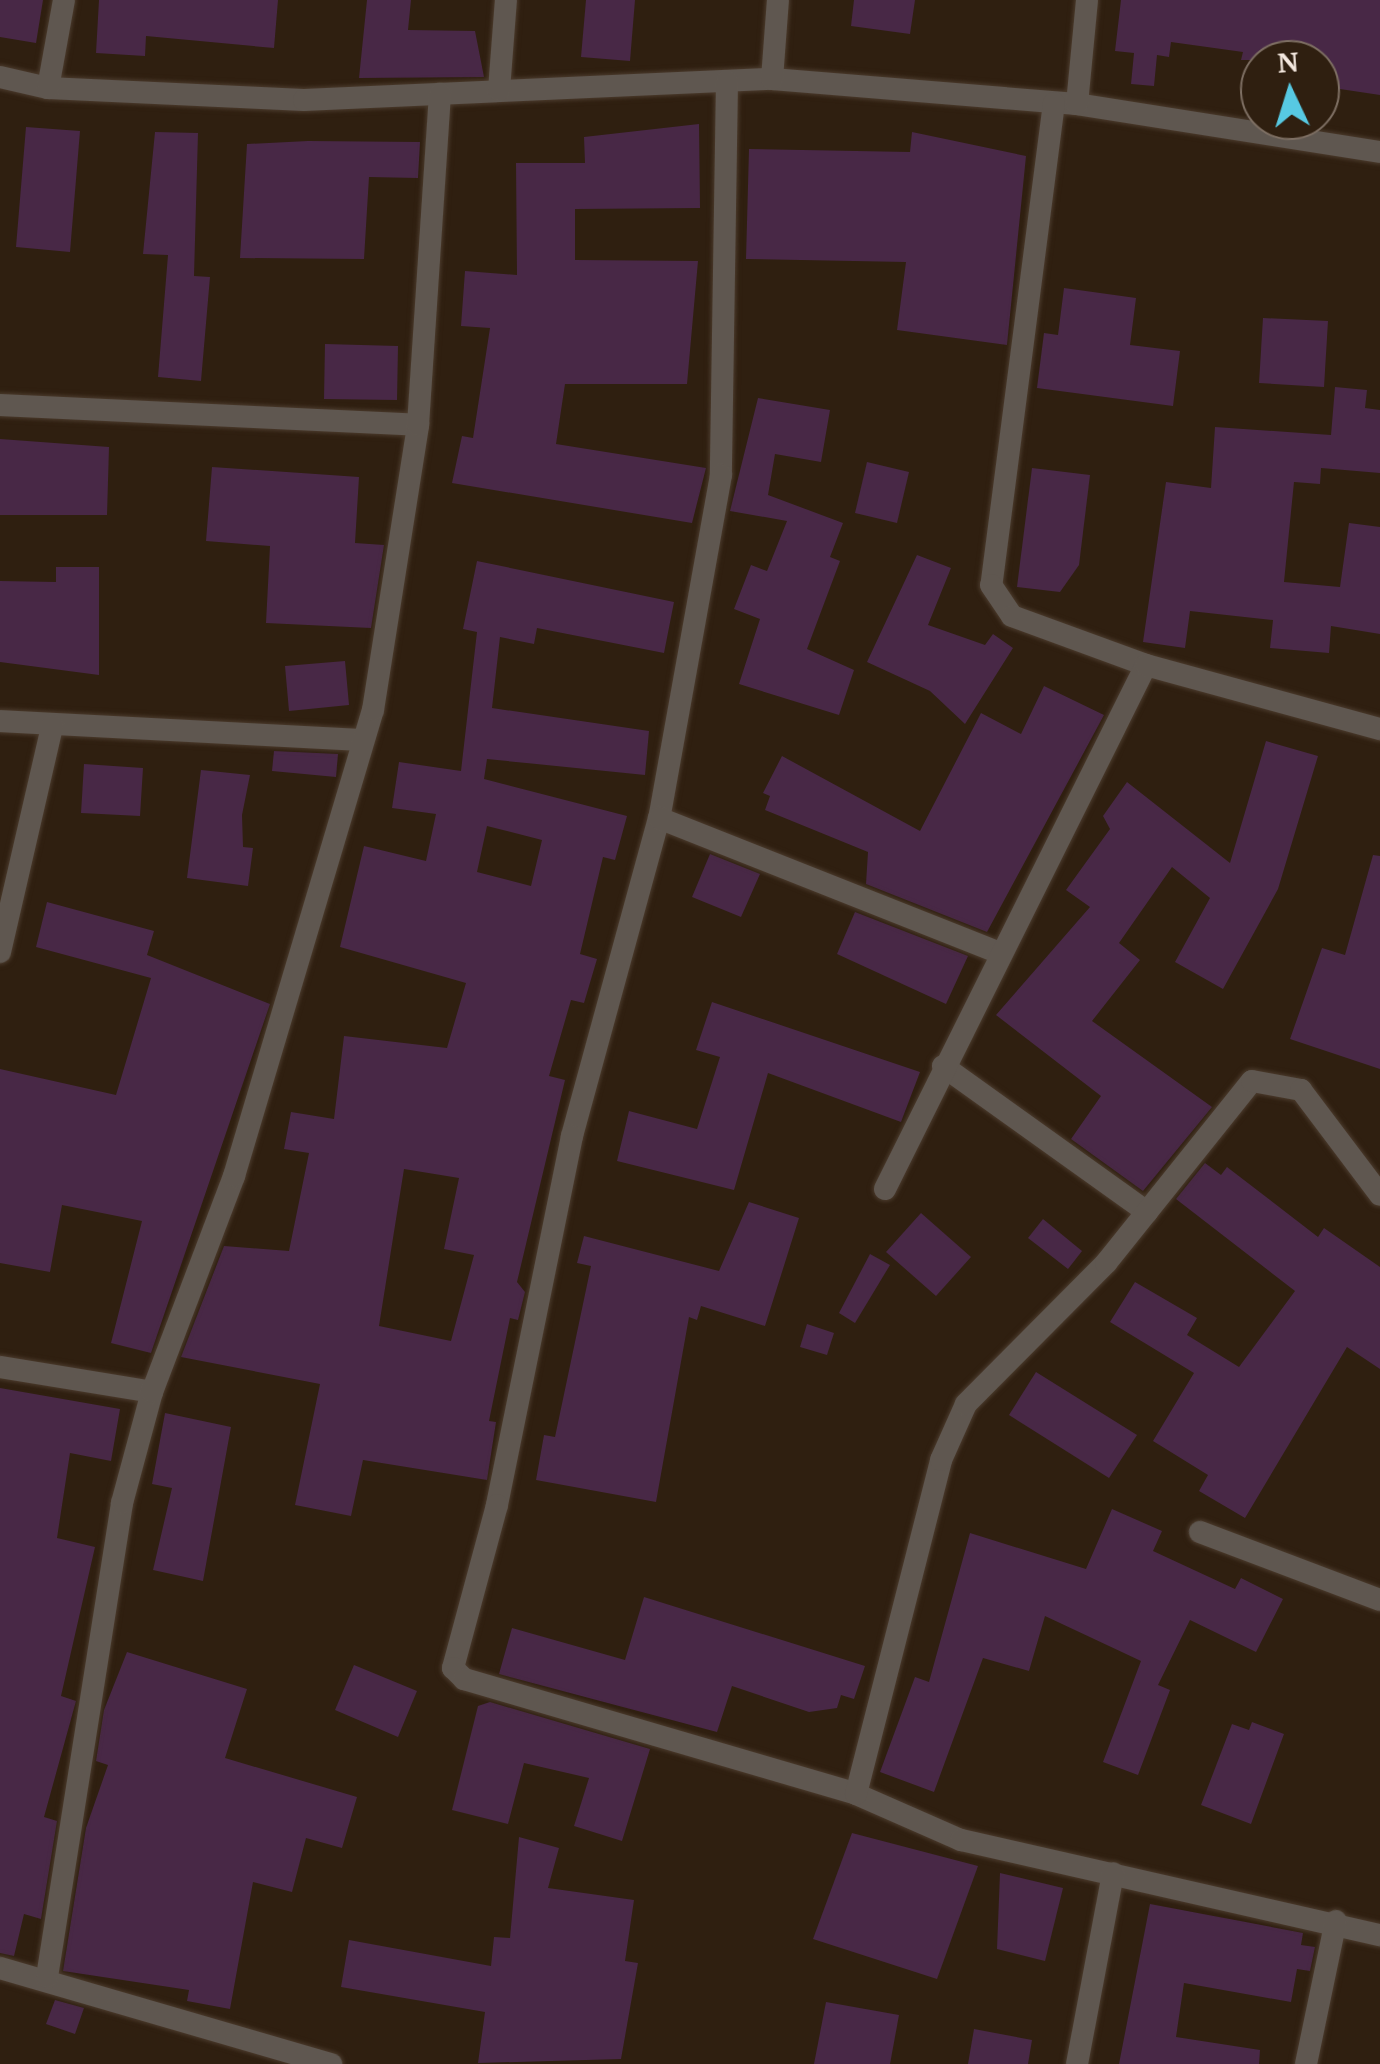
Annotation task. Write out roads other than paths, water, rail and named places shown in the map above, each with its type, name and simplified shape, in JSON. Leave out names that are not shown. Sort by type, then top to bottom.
[{"type":"street","points":[[48,88],[64,0]]},
{"type":"street","points":[[499,90],[506,0]]},
{"type":"street","points":[[772,79],[778,0]]},
{"type":"street","points":[[1087,0],[1066,104],[991,585],[1012,616],[1146,664],[1380,729]]},
{"type":"street","points":[[0,76],[48,88],[304,100],[772,79],[1066,104],[1380,152]]},
{"type":"street","points":[[727,81],[721,475],[659,818],[581,1099],[497,1505],[453,1668],[464,1678],[856,1794],[961,1840],[1336,1921],[1380,1935]]},
{"type":"street","points":[[46,1977],[122,1503],[152,1392],[240,1158],[360,740],[374,710],[418,424],[440,94]]},
{"type":"street","points":[[0,406],[418,424]]},
{"type":"street","points":[[885,1189],[996,951],[1146,664]]},
{"type":"street","points":[[0,721],[360,740]]},
{"type":"street","points":[[0,952],[52,726]]},
{"type":"street","points":[[659,818],[996,951]]},
{"type":"street","points":[[943,1066],[1147,1212]]},
{"type":"street","points":[[856,1794],[941,1460],[966,1404],[1147,1212],[1252,1081],[1265,1078],[1301,1090],[1380,1195]]},
{"type":"street","points":[[0,1367],[152,1392]]},
{"type":"street","points":[[1200,1532],[1380,1600]]},
{"type":"street","points":[[1077,2064],[1112,1873]]},
{"type":"street","points":[[1306,2064],[1336,1921]]},
{"type":"street","points":[[0,1968],[46,1977],[331,2064]]}]
